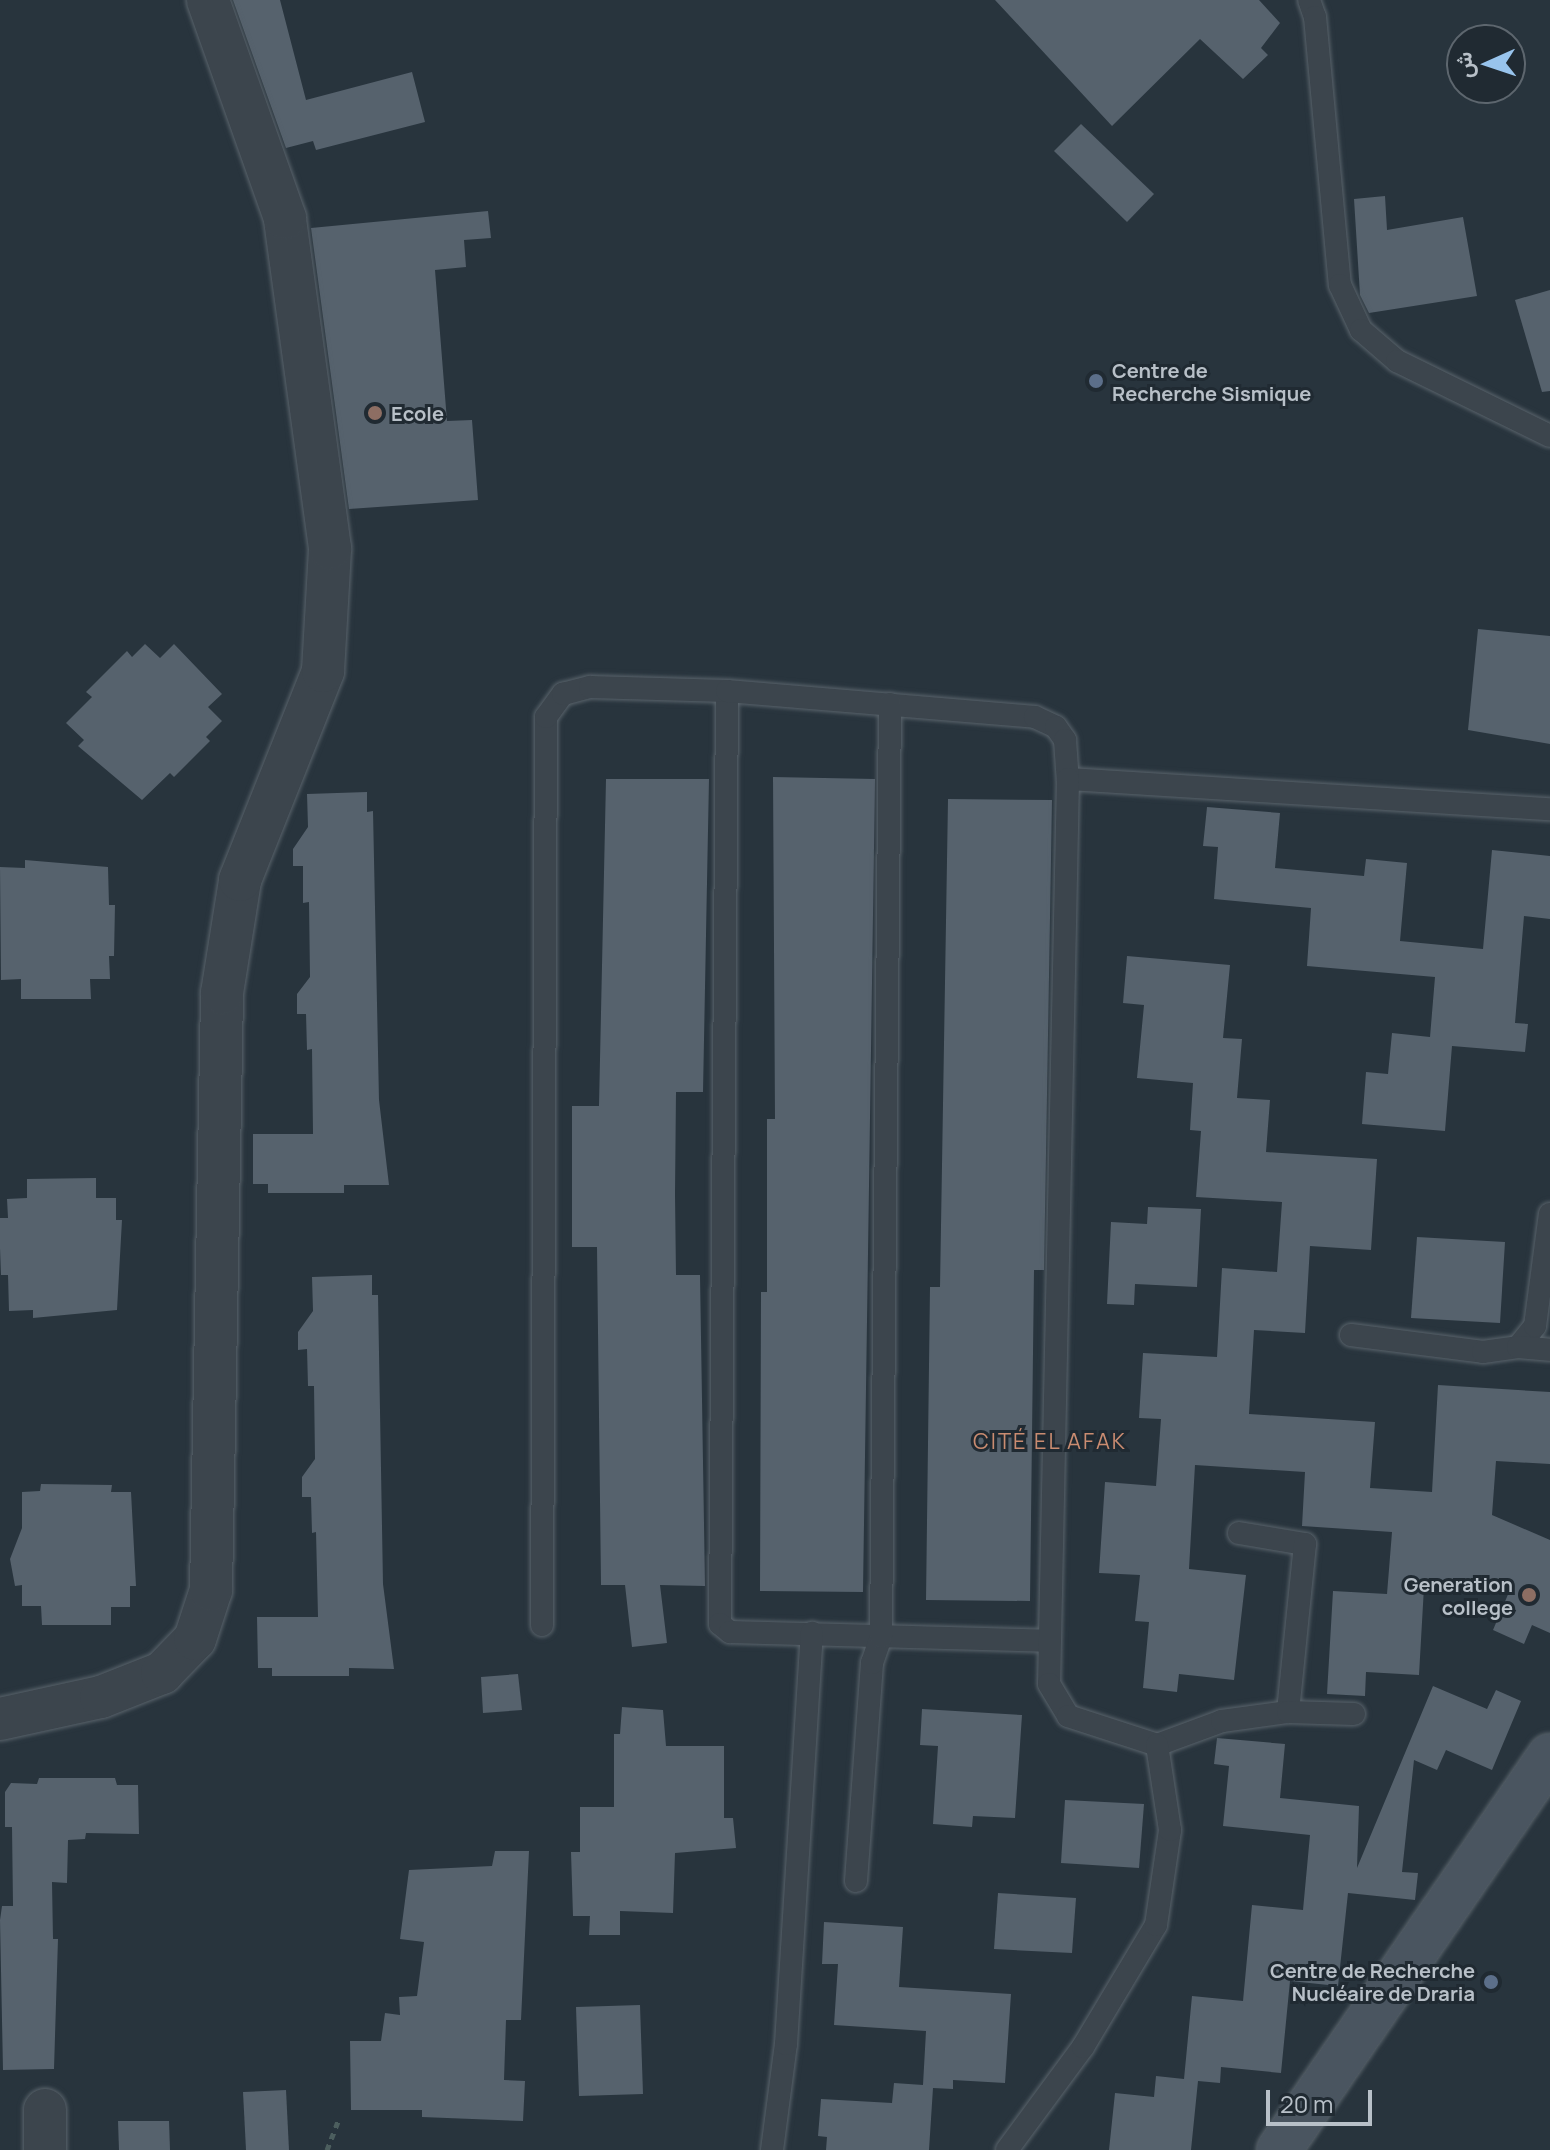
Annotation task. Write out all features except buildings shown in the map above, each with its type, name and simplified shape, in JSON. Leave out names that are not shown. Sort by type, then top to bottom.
[{"type":"main road","points":[[1279,2150],[1550,1756]]},
{"type":"street","points":[[0,1719],[101,1697],[162,1673],[195,1639],[211,1590],[222,993],[240,880],[323,671],[330,548],[285,218],[208,0]]},
{"type":"lane","points":[[1309,0],[1315,17],[1340,285],[1361,330],[1397,361],[1550,436]]},
{"type":"lane","points":[[542,1625],[546,717],[563,694],[590,687],[727,691],[1035,717],[1056,727],[1065,740],[1068,779],[1047,1641],[1049,1684],[1068,1716],[1157,1745],[1222,1721],[1288,1712],[1354,1714]]},
{"type":"lane","points":[[727,691],[718,1613],[730,1632],[1047,1641]]},
{"type":"lane","points":[[856,1881],[872,1663],[881,1637],[890,704]]},
{"type":"lane","points":[[1068,779],[1550,809]]},
{"type":"lane","points":[[1518,1347],[1535,1326],[1550,1214]]},
{"type":"lane","points":[[1351,1335],[1483,1352],[1518,1347],[1550,1350]]},
{"type":"lane","points":[[1239,1533],[1305,1544],[1288,1712]]},
{"type":"lane","points":[[772,2150],[786,2044],[812,1633]]},
{"type":"lane","points":[[1007,2150],[1083,2047],[1156,1925],[1170,1830],[1157,1745]]},
{"type":"path","points":[[327,2150],[339,2118]]},
{"type":"place","name":"Centre de Recherche Sismique","points":[[1096,381]]},
{"type":"place","name":"Ecole","points":[[375,413]]},
{"type":"place","name":"Generation college","points":[[1529,1595]]},
{"type":"place","name":"Centre de Recherche Nucléaire de Draria","points":[[1491,1982]]},
{"type":"district","name":"CITÉ EL AFAK","points":[[1050,1442]]}]
